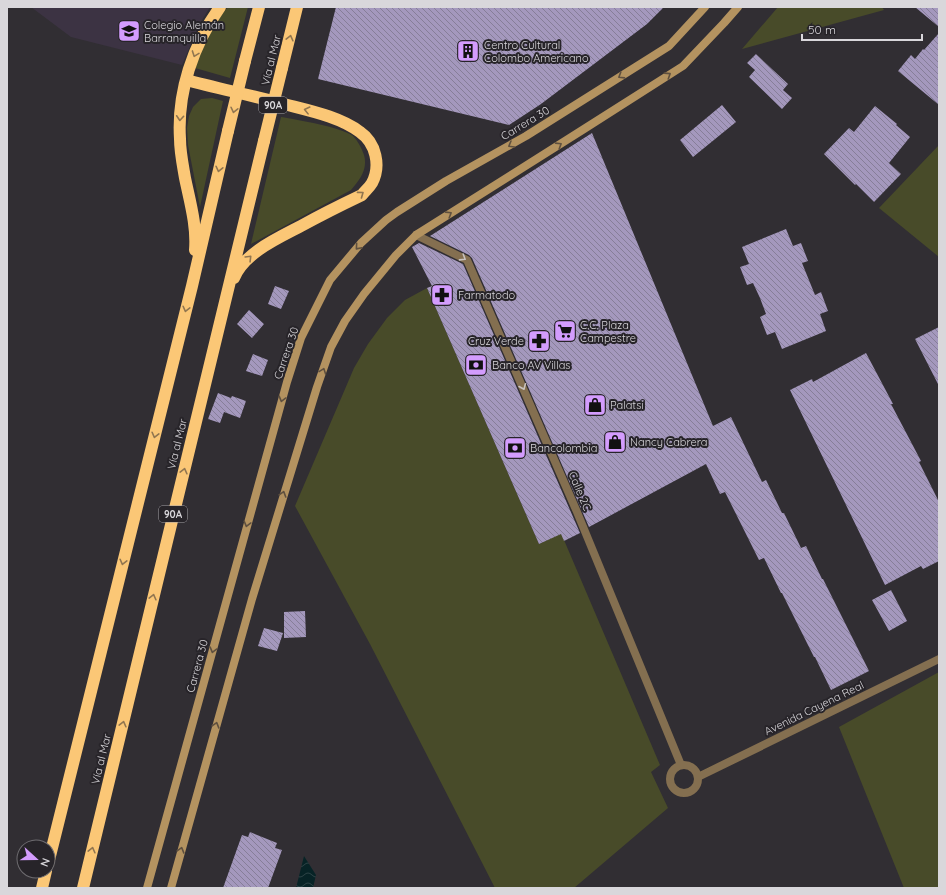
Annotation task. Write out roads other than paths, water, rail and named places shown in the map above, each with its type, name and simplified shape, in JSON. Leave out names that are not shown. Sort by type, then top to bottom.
[{"type":"highway","points":[[192,286],[196,243],[193,214],[185,178],[180,139],[182,101],[186,80],[195,52],[210,21],[220,7]]},
{"type":"highway","points":[[54,839],[192,286],[259,7]]},
{"type":"highway","name":"Vía al Mar","points":[[83,888],[297,7]]},
{"type":"highway","points":[[186,80],[316,112],[345,123],[365,136],[373,147],[377,161],[374,179],[362,195],[269,242],[242,265],[235,276],[221,318]]},
{"type":"main road","name":"Carrera 30","points":[[147,888],[300,338],[330,280],[361,244],[391,216],[446,181],[526,136],[669,46],[705,7]]},
{"type":"main road","points":[[171,888],[252,599],[317,386],[331,347],[345,321],[364,294],[396,255],[416,235],[683,66],[738,7]]},
{"type":"street","name":"Calle 2C","points":[[416,235],[468,260],[577,512],[681,765]]},
{"type":"street","name":"Avenida Cayena Real","points":[[698,777],[939,659]]},
{"type":"street","points":[[686,764],[690,766],[697,772],[698,777],[698,781],[694,789],[685,793],[676,790],[670,779],[671,774],[681,765],[686,764]]},
{"type":"water","points":[[304,856],[316,875],[313,888],[296,888]]},
{"type":"place","name":"Colegio Alemán Barranquilla","points":[[129,31]]},
{"type":"place","name":"Centro Cultural Colombo Americano","points":[[468,51]]},
{"type":"place","name":"Farmatodo","points":[[442,295]]},
{"type":"place","name":"C.C. Plaza Campestre","points":[[565,331]]},
{"type":"place","name":"Cruz Verde","points":[[539,341]]},
{"type":"place","name":"Banco AV Villas","points":[[476,365]]},
{"type":"place","name":"Palatsi","points":[[595,405]]},
{"type":"place","name":"Nancy Cabrera","points":[[615,442]]},
{"type":"place","name":"Bancolombia","points":[[515,448]]}]
